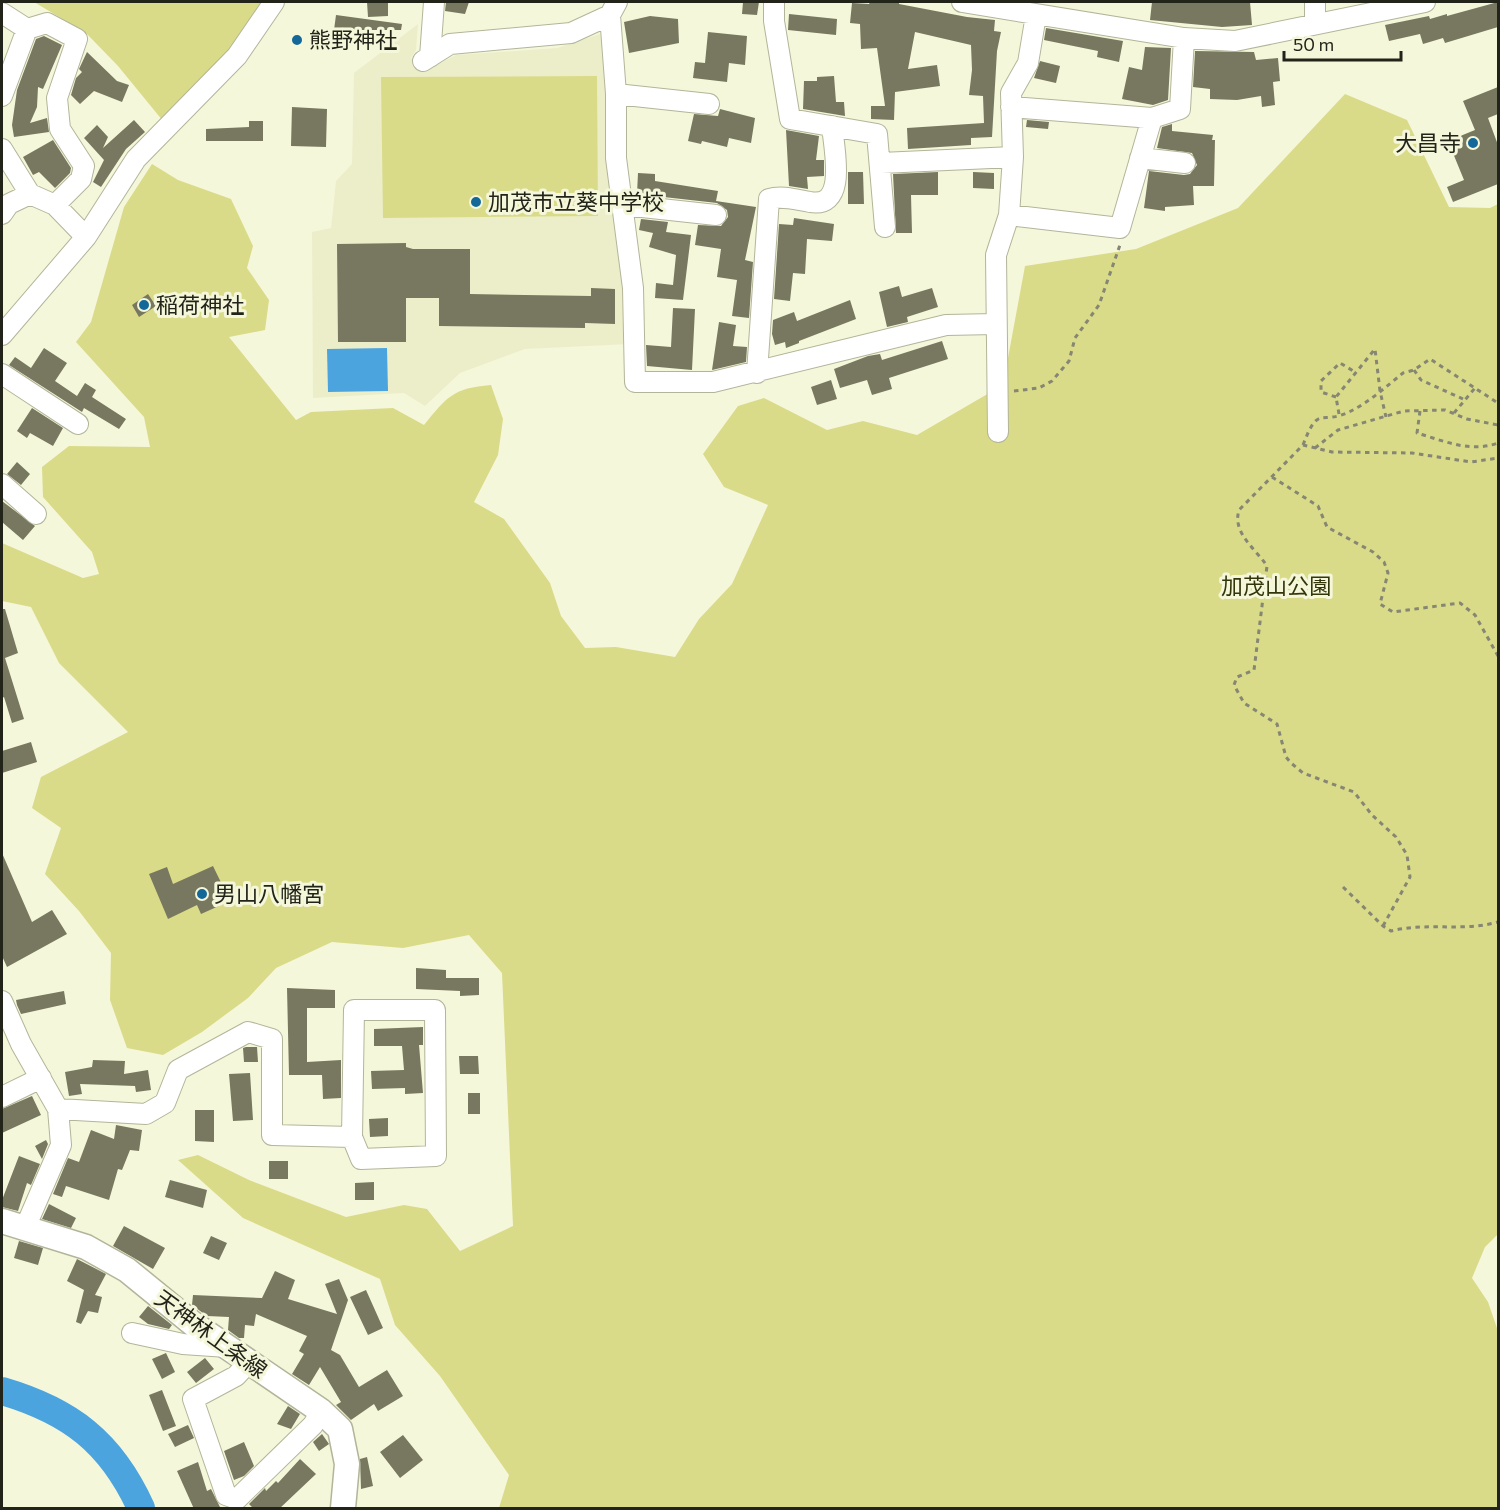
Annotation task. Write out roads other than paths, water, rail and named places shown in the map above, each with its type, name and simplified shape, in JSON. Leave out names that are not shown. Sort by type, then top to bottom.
[{"type":"main road","name":"天神林上条線","points":[[2,1221],[86,1247],[127,1270],[192,1323],[321,1411],[340,1428],[347,1464],[343,1509]]},
{"type":"street","points":[[2,335],[8,314],[86,237],[136,159],[237,56],[274,2]]},
{"type":"street","points":[[434,2],[427,59],[450,44],[571,33],[614,8],[616,158],[624,205],[633,288],[635,382],[713,382],[946,325],[994,324]]},
{"type":"street","points":[[774,2],[774,21],[790,119],[877,134],[885,228]]},
{"type":"street","points":[[962,2],[1026,10],[1184,38],[1235,41],[1425,2]]},
{"type":"street","points":[[1315,2],[1315,23]]},
{"type":"street","points":[[998,432],[994,324],[996,255],[1009,214],[1013,157],[1011,93],[1028,63],[1026,10]]},
{"type":"street","points":[[2,13],[27,29],[47,23],[77,39],[57,98],[60,129],[84,166],[81,179],[55,205]]},
{"type":"street","points":[[2,96],[27,29]]},
{"type":"street","points":[[1011,107],[1152,118],[1179,109],[1184,38]]},
{"type":"street","points":[[616,94],[709,104]]},
{"type":"street","points":[[1009,214],[1120,228],[1152,118]]},
{"type":"street","points":[[757,373],[769,199],[777,196],[819,204],[828,200],[836,188],[832,126]]},
{"type":"street","points":[[2,152],[30,194],[55,205],[86,237]]},
{"type":"street","points":[[881,163],[1013,157]]},
{"type":"street","points":[[1140,158],[1185,163]]},
{"type":"street","points":[[2,214],[9,204],[30,194]]},
{"type":"street","points":[[624,205],[716,215]]},
{"type":"street","points":[[2,374],[78,424]]},
{"type":"street","points":[[2,484],[36,513]]},
{"type":"street","points":[[2,1001],[58,1109],[61,1145],[25,1228]]},
{"type":"street","points":[[354,1010],[435,1010],[436,1155],[361,1158],[352,1137],[354,1010]]},
{"type":"street","points":[[58,1109],[146,1114],[165,1103],[178,1070],[248,1032],[272,1039],[272,1135],[352,1137]]},
{"type":"street","points":[[2,1097],[40,1078]]},
{"type":"street","points":[[132,1333],[183,1344],[227,1347]]},
{"type":"street","points":[[249,1362],[236,1376],[193,1399],[226,1495],[237,1499],[313,1425],[321,1411]]},
{"type":"water","points":[[387,348],[388,391],[328,392],[327,349]]},
{"type":"waterway","points":[[2,1391],[48,1408],[86,1432],[116,1465],[141,1508]]},
{"type":"place","name":"熊野神社","points":[[297,40]]},
{"type":"place","name":"大昌寺","points":[[1473,143]]},
{"type":"place","name":"加茂市立葵中学校","points":[[476,202]]},
{"type":"place","name":"稲荷神社","points":[[144,305]]},
{"type":"place","name":"男山八幡宮","points":[[202,894]]},
{"type":"park label","name":"加茂山公園","points":[[1276,586]]}]
